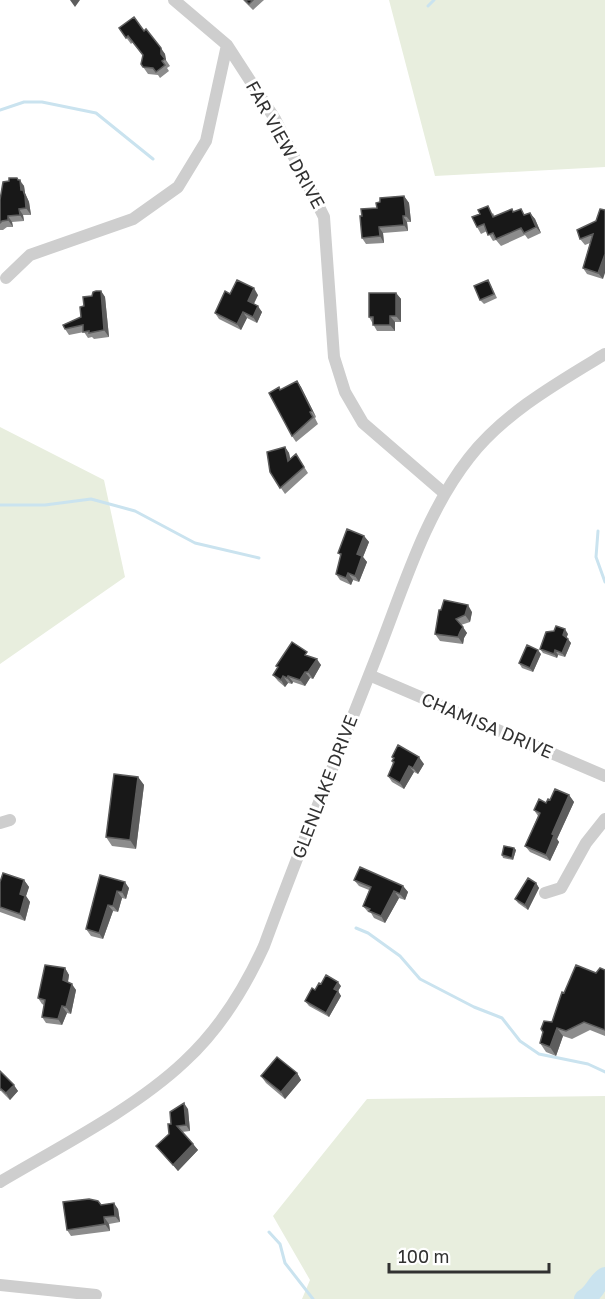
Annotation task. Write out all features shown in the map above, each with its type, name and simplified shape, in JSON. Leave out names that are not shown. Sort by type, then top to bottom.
[{"type":"street","name":"FAR VIEW DRIVE","points":[[174,0],[227,45],[275,119],[324,217],[334,357],[345,392],[363,423],[444,493]]},
{"type":"street","points":[[6,278],[30,255],[133,219],[178,187],[206,141],[227,45]]},
{"type":"street","name":"GLENLAKE DRIVE","points":[[0,1182],[151,1090],[184,1062],[232,1007],[264,946],[369,675],[444,493],[470,456],[495,430],[556,383],[605,354]]},
{"type":"street","name":"CHAMISA DRIVE","points":[[369,675],[605,776]]},
{"type":"street","points":[[545,893],[561,888],[586,843],[605,819]]},
{"type":"street","points":[[0,1285],[96,1295]]},
{"type":"green space","points":[[389,0],[605,0],[605,167],[435,176]]},
{"type":"green space","points":[[0,427],[104,480],[125,577],[0,664]]},
{"type":"green space","points":[[605,1096],[605,1299],[302,1299],[310,1280],[273,1216],[367,1099]]},
{"type":"building","points":[[134,17],[161,48],[161,54],[165,59],[162,61],[165,65],[156,72],[153,68],[143,67],[141,64],[143,55],[119,28]]},
{"type":"building","points":[[9,178],[20,180],[26,208],[19,209],[20,215],[8,216],[8,220],[0,223],[3,182],[9,181]]},
{"type":"building","points":[[404,196],[406,216],[403,216],[404,225],[379,227],[380,236],[362,238],[361,209],[377,208],[376,203],[380,202],[380,198]]},
{"type":"building","points":[[488,206],[493,217],[512,209],[513,212],[521,209],[524,215],[530,213],[536,227],[524,233],[521,228],[496,239],[493,233],[488,235],[484,224],[477,227],[472,217],[480,214],[478,210]]},
{"type":"building","points":[[600,209],[605,210],[605,254],[598,273],[583,268],[593,234],[580,239],[577,230],[596,221]]},
{"type":"building","points":[[237,280],[254,288],[248,301],[258,306],[253,317],[243,312],[237,324],[215,313],[225,291],[230,294]]},
{"type":"building","points":[[488,280],[494,294],[480,300],[474,286]]},
{"type":"building","points":[[96,291],[101,291],[104,330],[83,332],[83,325],[65,329],[63,325],[81,317],[80,307],[84,306],[83,297],[92,296]]},
{"type":"building","points":[[369,293],[396,293],[396,316],[390,316],[390,325],[373,325],[373,317],[369,317]]},
{"type":"building","points":[[297,381],[313,417],[292,436],[269,393]]},
{"type":"building","points":[[285,447],[288,461],[296,454],[304,467],[280,488],[270,472],[267,452]]},
{"type":"building","points":[[347,529],[364,536],[357,554],[362,556],[355,576],[348,573],[346,578],[336,574],[341,554],[338,553]]},
{"type":"building","points":[[444,600],[468,605],[465,615],[456,619],[463,627],[458,637],[435,634],[439,610]]},
{"type":"building","points":[[556,626],[565,629],[563,635],[568,639],[562,653],[555,650],[554,654],[540,649],[546,632],[554,631]]},
{"type":"building","points":[[292,642],[307,652],[305,655],[317,659],[300,680],[283,676],[281,680],[273,675],[278,667],[276,666]]},
{"type":"building","points":[[527,645],[538,650],[530,668],[519,663]]},
{"type":"building","points":[[398,745],[419,757],[413,768],[409,766],[400,783],[388,776],[394,762],[392,757]]},
{"type":"building","points":[[114,774],[138,777],[130,840],[106,837]]},
{"type":"building","points":[[555,789],[569,795],[552,834],[554,835],[546,855],[525,846],[540,813],[534,810],[539,799],[546,803]]},
{"type":"building","points":[[504,846],[514,848],[512,858],[502,855]]},
{"type":"building","points":[[360,867],[403,886],[400,894],[394,891],[381,916],[363,906],[371,887],[354,880]]},
{"type":"building","points":[[3,873],[24,880],[20,894],[25,896],[20,914],[0,907],[0,882]]},
{"type":"building","points":[[100,875],[125,882],[122,892],[117,891],[113,906],[108,905],[99,933],[86,929]]},
{"type":"building","points":[[528,878],[536,883],[525,905],[515,899]]},
{"type":"building","points":[[45,965],[65,968],[63,980],[72,984],[66,1007],[62,1006],[58,1019],[42,1017],[45,1000],[38,998]]},
{"type":"building","points":[[576,965],[596,973],[600,968],[605,970],[605,1030],[584,1022],[566,1031],[557,1028],[550,1047],[540,1043],[543,1032],[541,1029],[544,1021],[552,1022],[562,992],[564,993]]},
{"type":"building","points":[[326,975],[338,982],[334,989],[338,991],[326,1013],[305,1001],[312,988],[315,990]]},
{"type":"building","points":[[277,1057],[297,1073],[281,1092],[261,1076]]},
{"type":"building","points":[[0,1071],[14,1085],[6,1093],[0,1088]]},
{"type":"building","points":[[184,1103],[186,1125],[177,1126],[193,1144],[173,1165],[156,1146],[169,1134],[170,1112]]},
{"type":"building","points":[[89,1199],[98,1201],[101,1205],[114,1203],[115,1216],[104,1217],[105,1224],[67,1230],[63,1202]]},
{"type":"waterway","points":[[428,6],[434,0]]},
{"type":"waterway","points":[[0,110],[24,102],[42,102],[96,113],[153,159]]},
{"type":"waterway","points":[[0,505],[45,505],[91,499],[135,511],[195,543],[259,558]]},
{"type":"waterway","points":[[598,531],[596,557],[605,582]]},
{"type":"waterway","points":[[356,928],[368,933],[400,956],[420,979],[474,1007],[502,1018],[520,1041],[539,1054],[588,1064],[605,1072]]},
{"type":"waterway","points":[[269,1232],[280,1244],[285,1263],[313,1299]]},
{"type":"waterway","points":[[584,1299],[605,1277]]}]
